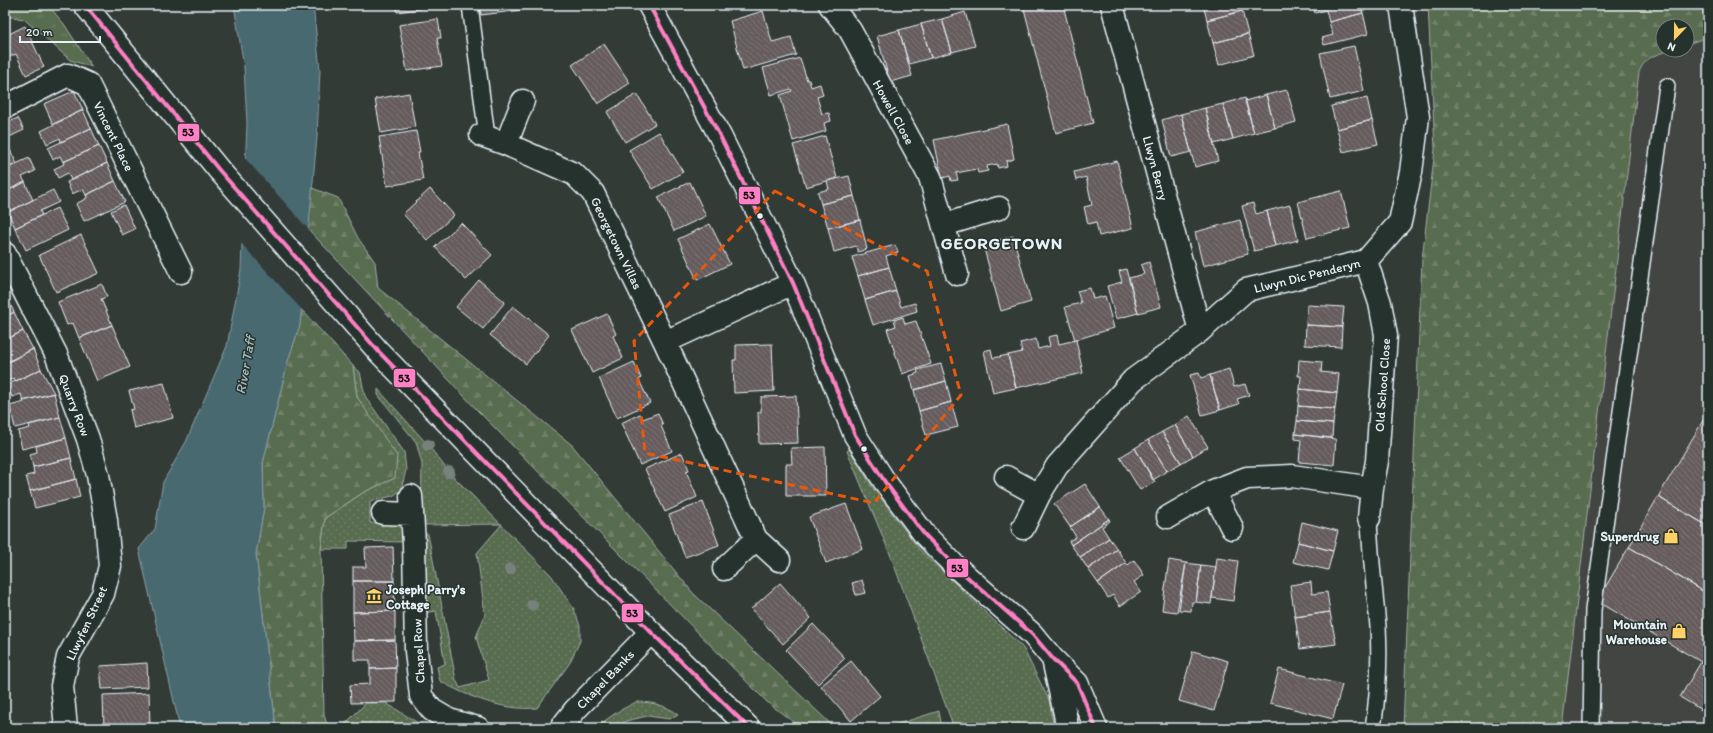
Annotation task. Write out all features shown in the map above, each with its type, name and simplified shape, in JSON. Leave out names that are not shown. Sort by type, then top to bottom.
[{"type":"street","points":[[85,5],[218,170],[325,289],[379,352],[651,632],[749,728]]},
{"type":"street","points":[[649,5],[720,136],[793,283],[855,435],[904,509],[940,552],[1032,634],[1053,659],[1077,683],[1096,728]]},
{"type":"street","name":"Howell Close","points":[[830,5],[850,30],[930,177],[957,274]]},
{"type":"street","name":"Llwyn Berry","points":[[1112,5],[1200,331]]},
{"type":"street","name":"Llwyn Dic Penderyn","points":[[1023,528],[1039,495],[1057,466],[1133,380],[1200,331],[1246,290],[1366,261],[1400,222],[1411,172],[1418,117],[1401,5]]},
{"type":"street","name":"Vincent Place","points":[[5,108],[68,75],[88,84],[181,272]]},
{"type":"street","points":[[491,139],[523,101]]},
{"type":"street","name":"Georgetown Villas","points":[[491,139],[574,174],[593,193],[665,342],[756,539],[779,560]]},
{"type":"street","points":[[944,225],[1000,208]]},
{"type":"street","name":"Quarry Row","points":[[5,254],[56,354],[88,438],[98,475],[106,520],[110,566]]},
{"type":"street","name":"Old School Close","points":[[1366,261],[1380,303],[1386,335],[1378,462],[1372,488],[1369,518]]},
{"type":"street","points":[[665,342],[793,283]]},
{"type":"street","points":[[1168,517],[1213,491],[1247,478],[1292,476],[1372,488]]},
{"type":"street","points":[[1006,477],[1039,495]]},
{"type":"street","points":[[1213,491],[1232,528]]},
{"type":"street","name":"Chapel Row","points":[[383,513],[412,505],[416,651],[421,696],[432,710],[449,720],[478,728]]},
{"type":"street","points":[[724,569],[756,539]]},
{"type":"street","name":"Llwyfen Street","points":[[66,728],[62,686],[68,657],[103,594],[110,566]]},
{"type":"street","name":"Chapel Banks","points":[[561,728],[575,710],[651,632]]},
{"type":"street","points":[[1053,659],[1066,728]]},
{"type":"lane","points":[[470,5],[491,139]]},
{"type":"lane","points":[[1591,728],[1593,610],[1667,86]]},
{"type":"lane","points":[[1369,518],[1370,550],[1378,628],[1378,661],[1373,728]]},
{"type":"highlighted area","points":[[775,191],[927,271],[961,395],[874,503],[645,453],[634,341]]},
{"type":"shaded area","points":[[1708,37],[1708,728],[1562,728],[1639,72],[1643,63],[1655,56],[1655,58],[1695,58],[1695,41]]},
{"type":"green space","points":[[5,5],[48,5],[64,24],[92,67],[70,60],[24,19],[5,16]]},
{"type":"green space","points":[[1428,5],[1708,5],[1708,37],[1695,41],[1695,18],[1655,18],[1655,56],[1648,59],[1639,72],[1562,728],[1403,728],[1422,259],[1435,149]]},
{"type":"green space","points":[[312,188],[338,198],[358,238],[375,262],[378,288],[572,445],[693,593],[835,728],[801,728],[767,702],[478,411],[308,229]]},
{"type":"green space","points":[[301,309],[353,366],[357,397],[397,456],[395,478],[364,492],[325,518],[321,549],[324,715],[328,728],[276,728],[256,554],[264,507],[263,463],[288,361],[300,325]]},
{"type":"green space","points":[[353,366],[360,372],[365,396],[404,452],[406,470],[401,490],[393,496],[370,501],[370,523],[405,524],[405,542],[348,541],[348,549],[321,549],[325,518],[364,492],[395,478],[357,397]]},
{"type":"green space","points":[[378,389],[428,445],[449,472],[501,524],[421,525],[422,464],[416,442],[378,395]]},
{"type":"green space","points":[[849,449],[873,488],[919,549],[1023,648],[1049,700],[1054,728],[954,728],[890,554],[847,451]]},
{"type":"green space","points":[[501,525],[551,575],[574,609],[580,626],[580,641],[569,664],[537,708],[512,707],[487,702],[440,681],[437,667],[445,664],[436,611],[424,613],[422,534],[428,534],[456,680],[460,688],[489,680],[476,637],[485,615],[477,553]]},
{"type":"green space","points":[[636,702],[658,705],[668,708],[678,714],[670,719],[647,716],[626,721],[616,728],[595,728],[617,712]]},
{"type":"green space","points":[[366,703],[386,703],[426,728],[341,728]]},
{"type":"green space","points":[[939,711],[942,728],[885,728]]},
{"type":"water","name":"River Taff","points":[[234,5],[313,5],[320,70],[317,137],[300,325],[288,361],[263,463],[264,507],[256,554],[276,728],[180,728],[139,549],[155,529],[163,482],[186,442],[227,346],[241,270],[247,123],[244,67]]},
{"type":"pier","points":[[244,157],[310,231],[303,311],[240,242]]},
{"type":"building","points":[[396,5],[433,5],[434,7],[397,12]]},
{"type":"building","points":[[480,5],[530,5],[530,9],[481,15]]},
{"type":"building","points":[[1023,5],[1063,5],[1093,123],[1056,133]]},
{"type":"building","points":[[1203,5],[1240,5],[1242,11],[1207,20]]},
{"type":"building","points":[[1313,5],[1361,5],[1363,13],[1329,22],[1326,10],[1315,13]]},
{"type":"building","points":[[763,11],[772,42],[791,37],[796,55],[743,70],[730,21]]},
{"type":"building","points":[[1242,11],[1248,34],[1213,43],[1207,20]]},
{"type":"building","points":[[965,12],[975,46],[952,52],[942,19]]},
{"type":"building","points":[[1363,13],[1368,34],[1324,45],[1322,38],[1333,35],[1329,22]]},
{"type":"building","points":[[438,19],[441,38],[437,38],[442,66],[407,71],[399,25]]},
{"type":"building","points":[[942,19],[952,52],[931,58],[921,24]]},
{"type":"building","points":[[921,24],[931,58],[909,64],[899,30]]},
{"type":"building","points":[[25,26],[44,67],[26,75],[16,54],[5,59],[5,36]]},
{"type":"building","points":[[899,30],[912,76],[890,82],[877,36]]},
{"type":"building","points":[[1248,34],[1254,55],[1219,65],[1213,43]]},
{"type":"building","points":[[604,44],[630,83],[598,104],[572,65]]},
{"type":"building","points":[[1354,46],[1364,91],[1330,99],[1320,53]]},
{"type":"building","points":[[800,58],[807,80],[809,80],[811,87],[820,84],[823,95],[817,97],[822,114],[829,113],[831,121],[824,123],[826,131],[793,141],[780,95],[792,91],[791,89],[771,95],[763,68]]},
{"type":"building","points":[[1287,90],[1296,122],[1275,128],[1266,95]]},
{"type":"building","points":[[74,91],[83,110],[53,124],[44,104]]},
{"type":"building","points":[[409,93],[415,127],[381,133],[375,99]]},
{"type":"building","points":[[637,94],[655,124],[625,142],[607,112]]},
{"type":"building","points":[[1266,95],[1275,128],[1254,133],[1245,101]]},
{"type":"building","points":[[1245,98],[1254,133],[1233,139],[1223,104]]},
{"type":"building","points":[[1367,98],[1372,120],[1337,129],[1331,106]]},
{"type":"building","points":[[1223,104],[1233,139],[1214,144],[1205,108]]},
{"type":"building","points":[[1205,108],[1218,161],[1195,167],[1181,114]]},
{"type":"building","points":[[83,110],[91,128],[61,142],[60,138],[47,144],[41,131]]},
{"type":"building","points":[[1181,114],[1191,152],[1171,157],[1162,120]]},
{"type":"building","points":[[18,118],[24,130],[5,139],[5,124]]},
{"type":"building","points":[[1372,120],[1378,144],[1343,152],[1337,129]]},
{"type":"building","points":[[1007,124],[1014,159],[1006,161],[1007,166],[998,168],[997,164],[987,166],[988,171],[978,173],[977,169],[956,173],[958,180],[951,181],[950,176],[942,178],[934,140]]},
{"type":"building","points":[[91,128],[99,146],[63,162],[60,156],[53,160],[48,148]]},
{"type":"building","points":[[416,131],[423,180],[387,186],[379,137]]},
{"type":"building","points":[[659,132],[683,172],[653,189],[629,150]]},
{"type":"building","points":[[825,136],[837,178],[806,187],[793,145]]},
{"type":"building","points":[[8,146],[17,164],[5,169],[5,148]]},
{"type":"building","points":[[99,146],[107,163],[71,180],[68,173],[58,178],[54,169],[64,164],[63,162]]},
{"type":"building","points":[[29,158],[35,171],[22,177],[25,182],[5,192],[5,169]]},
{"type":"building","points":[[1117,161],[1133,228],[1099,236],[1096,222],[1088,224],[1084,207],[1092,205],[1086,177],[1076,180],[1074,172]]},
{"type":"building","points":[[107,163],[115,181],[86,195],[83,189],[72,194],[67,182]]},
{"type":"building","points":[[849,176],[854,196],[821,204],[818,192],[829,189],[827,181]]},
{"type":"building","points":[[115,181],[125,202],[84,221],[76,204],[87,198],[86,195]]},
{"type":"building","points":[[25,182],[33,200],[8,212],[5,207],[5,192]]},
{"type":"building","points":[[690,182],[706,216],[674,231],[658,197]]},
{"type":"building","points":[[430,189],[454,215],[427,240],[403,214]]},
{"type":"building","points":[[53,190],[59,202],[40,211],[42,215],[15,228],[8,212]]},
{"type":"building","points":[[1341,191],[1350,228],[1307,238],[1298,202]]},
{"type":"building","points":[[854,196],[860,220],[828,228],[821,204]]},
{"type":"building","points":[[1253,203],[1256,214],[1267,211],[1275,246],[1254,251],[1242,206]]},
{"type":"building","points":[[124,205],[135,229],[122,235],[111,211]]},
{"type":"building","points":[[1290,205],[1298,240],[1275,246],[1267,211]]},
{"type":"building","points":[[57,208],[68,230],[26,250],[15,228]]},
{"type":"building","points":[[860,220],[867,249],[858,252],[856,246],[834,252],[828,228]]},
{"type":"building","points":[[1240,220],[1248,254],[1203,266],[1195,232]]},
{"type":"building","points":[[461,223],[492,255],[466,280],[435,247]]},
{"type":"building","points":[[710,224],[730,264],[697,280],[678,239]]},
{"type":"building","points":[[81,235],[99,273],[56,292],[39,255]]},
{"type":"building","points":[[1013,236],[1031,302],[1001,311],[983,245]]},
{"type":"building","points":[[895,245],[898,252],[886,256],[889,267],[858,276],[852,257]]},
{"type":"building","points":[[1149,262],[1161,307],[1138,313],[1129,278],[1144,274],[1141,265]]},
{"type":"building","points":[[889,267],[896,291],[865,300],[858,276]]},
{"type":"building","points":[[1126,269],[1138,313],[1116,319],[1107,286],[1122,282],[1119,271]]},
{"type":"building","points":[[479,280],[505,302],[483,329],[456,307]]},
{"type":"building","points":[[102,284],[107,297],[101,299],[112,325],[79,338],[73,323],[67,325],[58,302]]},
{"type":"building","points":[[1090,288],[1093,299],[1105,296],[1114,328],[1075,340],[1065,307],[1081,303],[1077,291]]},
{"type":"building","points":[[896,291],[901,307],[915,303],[917,311],[873,325],[865,300]]},
{"type":"building","points":[[5,294],[14,312],[5,317]]},
{"type":"building","points":[[1307,305],[1344,307],[1342,327],[1306,325]]},
{"type":"building","points":[[513,306],[549,335],[526,364],[490,335]]},
{"type":"building","points":[[14,312],[23,331],[5,340],[5,317]]},
{"type":"building","points":[[607,314],[616,334],[613,336],[623,358],[592,373],[572,330]]},
{"type":"building","points":[[903,317],[905,324],[916,321],[931,364],[902,374],[887,329],[896,326],[894,320]]},
{"type":"building","points":[[112,325],[130,367],[97,381],[79,338]]},
{"type":"building","points":[[1306,325],[1342,327],[1341,347],[1305,345]]},
{"type":"building","points":[[23,331],[33,349],[7,363],[5,358],[5,340]]},
{"type":"building","points":[[1057,335],[1059,344],[1076,340],[1083,373],[1016,388],[1008,355],[1022,352],[1020,343],[1036,339],[1038,349],[1050,346],[1048,337]]},
{"type":"building","points":[[772,344],[774,391],[734,393],[733,360],[736,360],[736,345]]},
{"type":"building","points":[[33,349],[41,369],[16,381],[14,378],[5,382],[5,363]]},
{"type":"building","points":[[991,349],[993,358],[1008,355],[1016,388],[993,393],[984,351]]},
{"type":"building","points":[[1299,360],[1322,362],[1321,372],[1339,374],[1337,393],[1300,389],[1301,376],[1298,376]]},
{"type":"building","points":[[634,362],[641,378],[639,380],[650,403],[617,418],[599,378]]},
{"type":"building","points":[[941,364],[946,381],[914,390],[910,376],[918,373],[917,370]]},
{"type":"building","points":[[41,369],[54,393],[23,401],[21,394],[12,397],[7,385]]},
{"type":"building","points":[[1229,369],[1234,387],[1245,384],[1249,395],[1237,399],[1239,404],[1220,410],[1210,375]]},
{"type":"building","points":[[1199,373],[1201,378],[1210,375],[1220,410],[1202,415],[1190,375]]},
{"type":"building","points":[[946,381],[951,402],[919,411],[914,390]]},
{"type":"building","points":[[164,383],[173,418],[134,428],[130,410],[134,409],[129,391]]},
{"type":"building","points":[[1300,389],[1337,393],[1335,409],[1298,406]]},
{"type":"building","points":[[54,393],[60,417],[15,428],[10,406]]},
{"type":"building","points":[[796,396],[798,443],[759,444],[758,412],[761,412],[761,397]]},
{"type":"building","points":[[951,402],[958,427],[926,435],[919,411]]},
{"type":"building","points":[[1298,406],[1335,409],[1333,424],[1297,421]]},
{"type":"building","points":[[1708,412],[1708,526],[1658,497]]},
{"type":"building","points":[[658,413],[663,425],[661,426],[672,451],[640,465],[621,423],[640,414],[643,419]]},
{"type":"building","points":[[1189,416],[1208,447],[1193,456],[1175,425]]},
{"type":"building","points":[[60,417],[66,438],[22,449],[18,431],[30,428],[29,425]]},
{"type":"building","points":[[1297,421],[1333,424],[1332,438],[1295,434]]},
{"type":"building","points":[[1175,425],[1193,456],[1181,463],[1162,432]]},
{"type":"building","points":[[1162,432],[1181,463],[1167,471],[1148,440]]},
{"type":"building","points":[[1295,434],[1336,439],[1334,465],[1299,462],[1301,440],[1295,439]]},
{"type":"building","points":[[66,438],[71,458],[33,467],[30,454],[37,452],[36,446]]},
{"type":"building","points":[[1148,440],[1167,471],[1153,480],[1135,448]]},
{"type":"building","points":[[825,447],[826,496],[786,496],[786,464],[792,464],[791,448]]},
{"type":"building","points":[[1135,448],[1155,482],[1140,490],[1120,457]]},
{"type":"building","points":[[682,453],[689,470],[686,471],[697,497],[665,512],[645,469]]},
{"type":"building","points":[[71,458],[76,479],[30,491],[26,476],[34,474],[33,467]]},
{"type":"building","points":[[76,479],[80,497],[35,508],[30,491]]},
{"type":"building","points":[[1085,484],[1100,507],[1070,527],[1054,504]]},
{"type":"building","name":"Superdrug","points":[[1658,497],[1708,526],[1708,594],[1629,547]]},
{"type":"building","points":[[703,502],[719,545],[685,557],[669,515]]},
{"type":"building","points":[[846,504],[863,549],[826,563],[809,517]]},
{"type":"building","points":[[1100,507],[1109,519],[1071,545],[1069,541],[1076,537],[1070,527]]},
{"type":"building","points":[[1109,519],[1110,521],[1102,527],[1109,538],[1080,557],[1071,545]]},
{"type":"building","points":[[1302,522],[1338,531],[1333,551],[1298,542]]},
{"type":"building","points":[[1109,538],[1117,549],[1088,569],[1080,557]]},
{"type":"building","points":[[1298,542],[1333,551],[1328,570],[1293,562]]},
{"type":"building","points":[[393,547],[394,581],[353,581],[353,567],[366,567],[365,548]]},
{"type":"building","name":"Mountain Warehouse","points":[[1629,547],[1708,594],[1708,666],[1597,601]]},
{"type":"building","points":[[1117,549],[1126,563],[1098,583],[1088,569]]},
{"type":"building","points":[[1217,558],[1238,561],[1233,601],[1212,598]]},
{"type":"building","points":[[1134,560],[1144,575],[1134,582],[1141,592],[1120,606],[1113,595],[1108,598],[1098,583],[1126,563],[1128,565]]},
{"type":"building","points":[[1169,560],[1186,563],[1177,612],[1162,610]]},
{"type":"building","points":[[1186,563],[1201,565],[1196,602],[1192,602],[1191,611],[1179,610]]},
{"type":"building","points":[[1201,565],[1216,567],[1211,604],[1196,602]]},
{"type":"building","points":[[862,580],[866,593],[856,595],[852,583]]},
{"type":"building","name":"Joseph Parry's Cottage","points":[[353,581],[394,581],[395,611],[353,612]]},
{"type":"building","points":[[1311,582],[1312,594],[1327,592],[1330,612],[1295,617],[1290,585]]},
{"type":"building","points":[[780,583],[811,618],[783,644],[751,609]]},
{"type":"building","points":[[395,611],[395,640],[354,641],[353,612]]},
{"type":"building","points":[[1330,612],[1336,644],[1300,649],[1295,617]]},
{"type":"building","points":[[813,624],[845,658],[818,684],[786,650]]},
{"type":"building","points":[[395,640],[396,668],[370,669],[370,660],[354,660],[354,641]]},
{"type":"building","points":[[1193,651],[1228,661],[1214,711],[1179,701]]},
{"type":"building","points":[[851,661],[880,696],[851,721],[821,686]]},
{"type":"building","points":[[1701,662],[1708,666],[1708,714],[1680,697]]},
{"type":"building","points":[[147,663],[148,687],[102,689],[100,666]]},
{"type":"building","points":[[396,668],[396,702],[351,703],[350,685],[370,684],[370,669]]},
{"type":"building","points":[[1279,669],[1342,685],[1333,719],[1270,703]]},
{"type":"building","points":[[149,693],[150,728],[104,728],[103,695]]},
{"type":"transit line","name":"53","points":[[85,5],[219,170],[379,352],[651,632],[749,728]]},
{"type":"transit line","name":"53","points":[[649,5],[720,136],[793,283],[855,435],[885,482],[924,534],[956,567],[1032,634],[1053,659],[1077,683],[1096,728]]},
{"type":"place","name":"Superdrug","points":[[1671,536]]},
{"type":"place","name":"Joseph Parry's Cottage","points":[[374,596]]},
{"type":"place","name":"Mountain Warehouse","points":[[1679,631]]},
{"type":"district","name":"GEORGETOWN","points":[[1002,243]]}]
